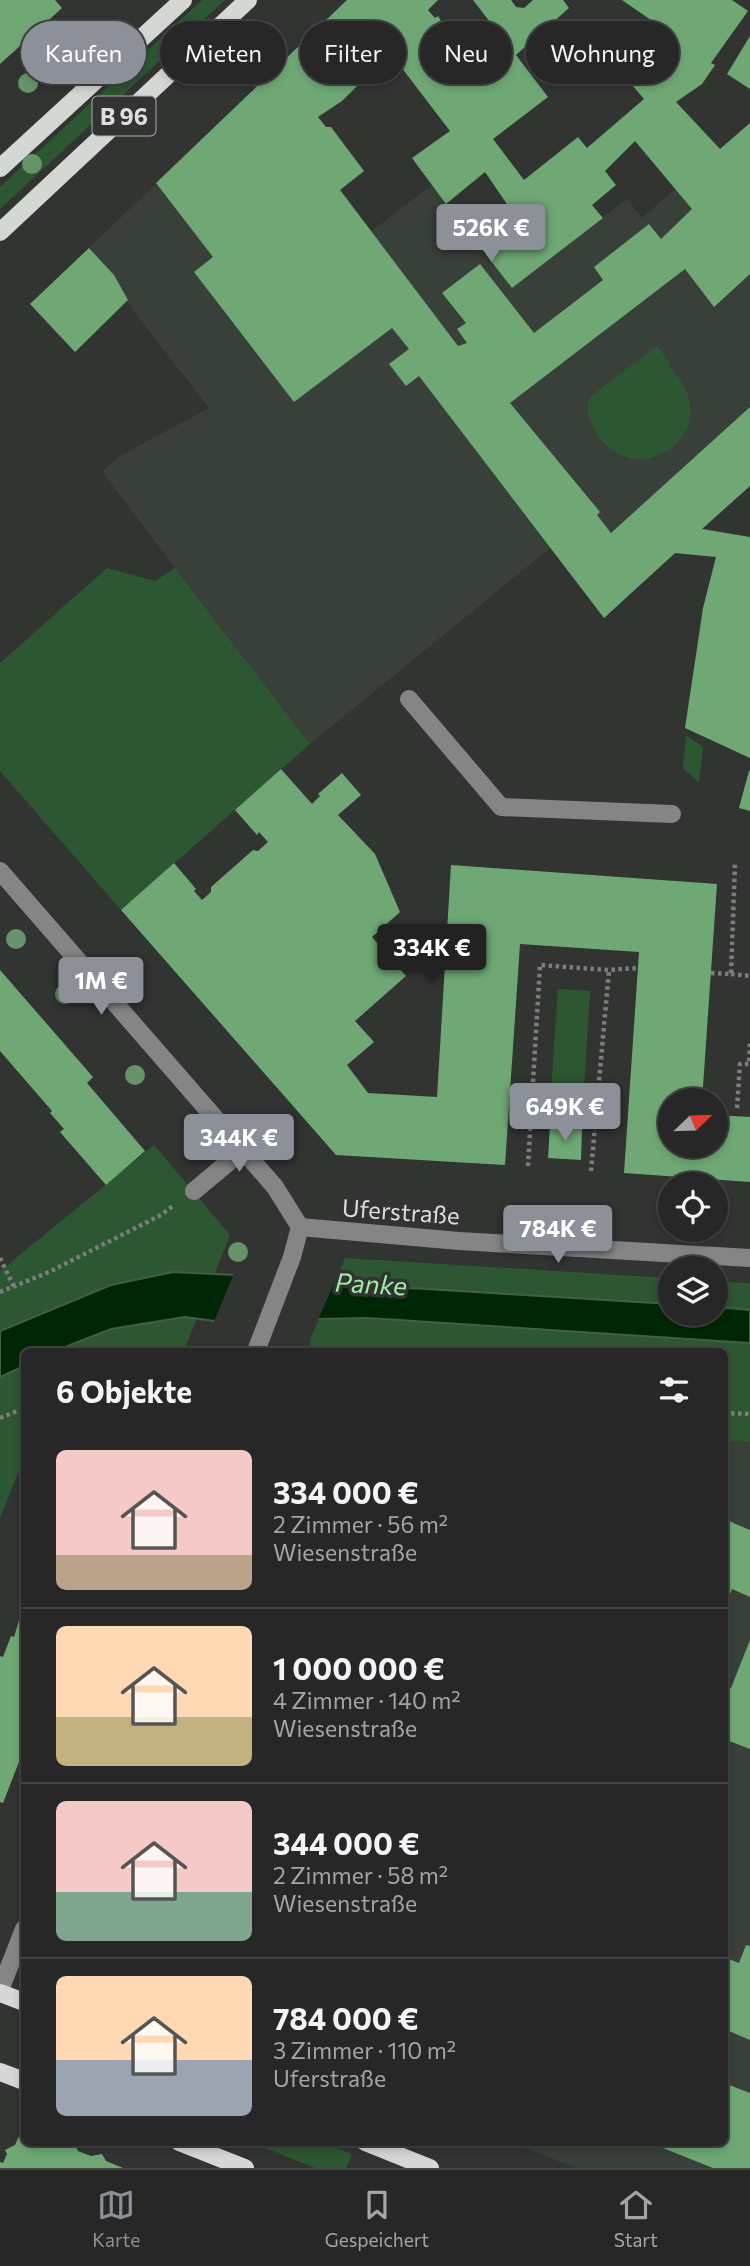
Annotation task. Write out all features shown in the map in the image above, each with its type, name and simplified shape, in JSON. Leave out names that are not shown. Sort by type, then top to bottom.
[{"type":"main road","name":"B 96","points":[[0,168],[183,0]]},
{"type":"main road","name":"B 96","points":[[0,232],[248,0]]},
{"type":"main road","points":[[0,1992],[21,2001]]},
{"type":"main road","points":[[0,2072],[21,2080]]},
{"type":"main road","points":[[190,2146],[245,2168]]},
{"type":"main road","points":[[375,2146],[430,2168]]},
{"type":"street","points":[[409,699],[501,807],[672,814]]},
{"type":"street","points":[[0,871],[275,1187],[300,1227],[292,1257],[257,1348]]},
{"type":"street","points":[[194,1191],[243,1150]]},
{"type":"street","name":"Uferstraße","points":[[300,1227],[459,1241],[750,1258]]},
{"type":"street","points":[[0,1992],[21,1937]]},
{"type":"path","points":[[731,974],[734,863]]},
{"type":"path","points":[[528,1166],[540,965],[608,970],[638,968]]},
{"type":"path","points":[[591,1171],[593,1115],[608,970]]},
{"type":"path","points":[[711,973],[750,976]]},
{"type":"path","points":[[737,1108],[740,1065],[748,1064],[750,1041]]},
{"type":"path","points":[[532,1109],[593,1115]]},
{"type":"path","points":[[0,1292],[162,1215],[194,1191]]},
{"type":"path","points":[[0,1258],[14,1287]]},
{"type":"path","points":[[0,1418],[21,1409]]},
{"type":"path","points":[[728,1413],[750,1414]]},
{"type":"shaded area","points":[[202,0],[225,0],[202,21],[179,21]]},
{"type":"shaded area","points":[[160,39],[160,60],[146,73],[146,52]]},
{"type":"shaded area","points":[[111,84],[135,84],[0,209],[0,187]]},
{"type":"shaded area","points":[[259,85],[372,231],[432,185],[512,288],[627,199],[642,218],[750,123],[750,486],[604,618],[550,548],[310,744],[102,472],[118,457],[209,408],[132,309],[114,275],[89,248]]},
{"type":"shaded area","points":[[657,346],[686,390],[690,413],[685,432],[672,448],[654,457],[633,459],[613,451],[596,432],[588,415],[588,406],[590,397]]},
{"type":"shaded area","points":[[107,568],[155,581],[175,568],[310,744],[121,910],[0,771],[0,663]]},
{"type":"shaded area","points":[[686,735],[703,747],[699,783],[683,768]]},
{"type":"shaded area","points":[[558,989],[590,991],[583,1108],[550,1106]]},
{"type":"shaded area","points":[[154,1145],[230,1235],[185,1348],[21,1348],[21,1466],[0,1518],[0,1271]]},
{"type":"shaded area","points":[[345,1258],[658,1277],[658,1326],[728,1326],[728,1282],[750,1283],[750,1442],[728,1441],[728,1348],[309,1348],[311,1337]]},
{"type":"shaded area","points":[[173,1272],[336,1280],[346,1284],[658,1303],[658,1326],[728,1326],[728,1308],[750,1310],[750,1343],[368,1318],[215,1321],[185,1317],[111,1329],[63,1348],[21,1348],[21,1367],[0,1377],[0,1331],[111,1285]]},
{"type":"shaded area","points":[[728,1441],[750,1442],[750,2168],[576,2168],[520,2146],[728,2146]]},
{"type":"shaded area","points":[[260,2146],[331,2146],[352,2154],[346,2168],[315,2168]]},
{"type":"pier","points":[[235,1271],[337,1277],[317,1322],[213,1324]]},
{"type":"building","points":[[0,0],[55,0],[62,8],[48,21],[21,21],[21,45],[0,64]]},
{"type":"building","points":[[347,0],[438,0],[428,10],[441,21],[420,21],[420,84],[512,84],[512,21],[489,21],[473,0],[511,0],[516,7],[524,8],[533,0],[563,0],[569,8],[554,21],[526,21],[526,46],[516,55],[526,68],[526,84],[538,84],[548,97],[493,139],[524,180],[578,137],[587,148],[644,99],[631,84],[679,84],[679,21],[652,21],[622,0],[732,0],[748,11],[711,63],[715,65],[702,84],[676,102],[720,149],[750,123],[750,274],[714,307],[685,269],[510,403],[600,512],[597,515],[611,533],[750,407],[750,486],[702,529],[750,537],[750,758],[685,728],[703,608],[716,557],[675,553],[604,618],[419,376],[406,386],[389,364],[409,349],[392,328],[294,402],[194,272],[213,257],[156,183],[259,84],[286,84],[286,58],[300,45],[300,84],[357,86],[342,101],[318,117],[326,127],[331,127],[364,171],[340,190],[458,346],[467,343],[457,329],[466,323],[442,293],[480,264],[534,333],[603,280],[594,267],[649,224],[661,239],[692,209],[635,141],[605,171],[616,185],[592,205],[603,218],[512,288],[477,243],[513,213],[485,172],[446,204],[412,158],[450,131],[406,73],[406,21],[325,21]]},
{"type":"building","points":[[750,36],[750,89],[727,74]]},
{"type":"building","points":[[89,248],[114,275],[128,300],[75,352],[30,304]]},
{"type":"building","points":[[281,769],[312,804],[320,796],[318,794],[342,773],[361,795],[338,815],[375,854],[400,912],[372,937],[406,976],[355,1021],[374,1042],[347,1065],[368,1093],[437,1097],[451,865],[717,884],[703,1088],[658,1088],[658,1158],[728,1158],[728,1116],[750,1117],[750,1182],[728,1180],[728,1172],[658,1172],[658,1175],[624,1173],[639,952],[520,944],[505,1165],[336,1155],[121,910],[174,863],[202,900],[211,892],[211,887],[253,850],[258,851],[268,842],[259,832],[257,835],[235,810]]},
{"type":"building","points":[[750,771],[750,811],[739,808]]},
{"type":"building","points":[[0,970],[93,1077],[87,1083],[145,1151],[106,1185],[60,1132],[64,1129],[50,1113],[52,1111],[0,1051]]},
{"type":"building","points":[[550,1126],[582,1128],[581,1160],[548,1158]]},
{"type":"building","points":[[728,1521],[750,1530],[750,1597],[732,1589],[728,1600]]},
{"type":"building","points":[[21,1614],[21,1757],[3,1803],[0,1802],[0,1656],[3,1657],[11,1636],[14,1637]]},
{"type":"building","points":[[750,1640],[750,1749],[728,1741],[728,1687],[731,1688]]},
{"type":"building","points":[[746,1945],[750,1946],[750,2040],[728,2031],[728,1959],[739,1963]]},
{"type":"building","points":[[728,2085],[750,2093],[750,2168],[713,2168],[658,2146],[728,2146]]},
{"type":"building","points":[[19,2136],[21,2146],[75,2146],[78,2151],[91,2156],[102,2154],[106,2161],[123,2168],[0,2168],[0,2162],[3,2163],[7,2154],[5,2150],[15,2145]]},
{"type":"water label","name":"Panke","points":[[371,1283]]}]
